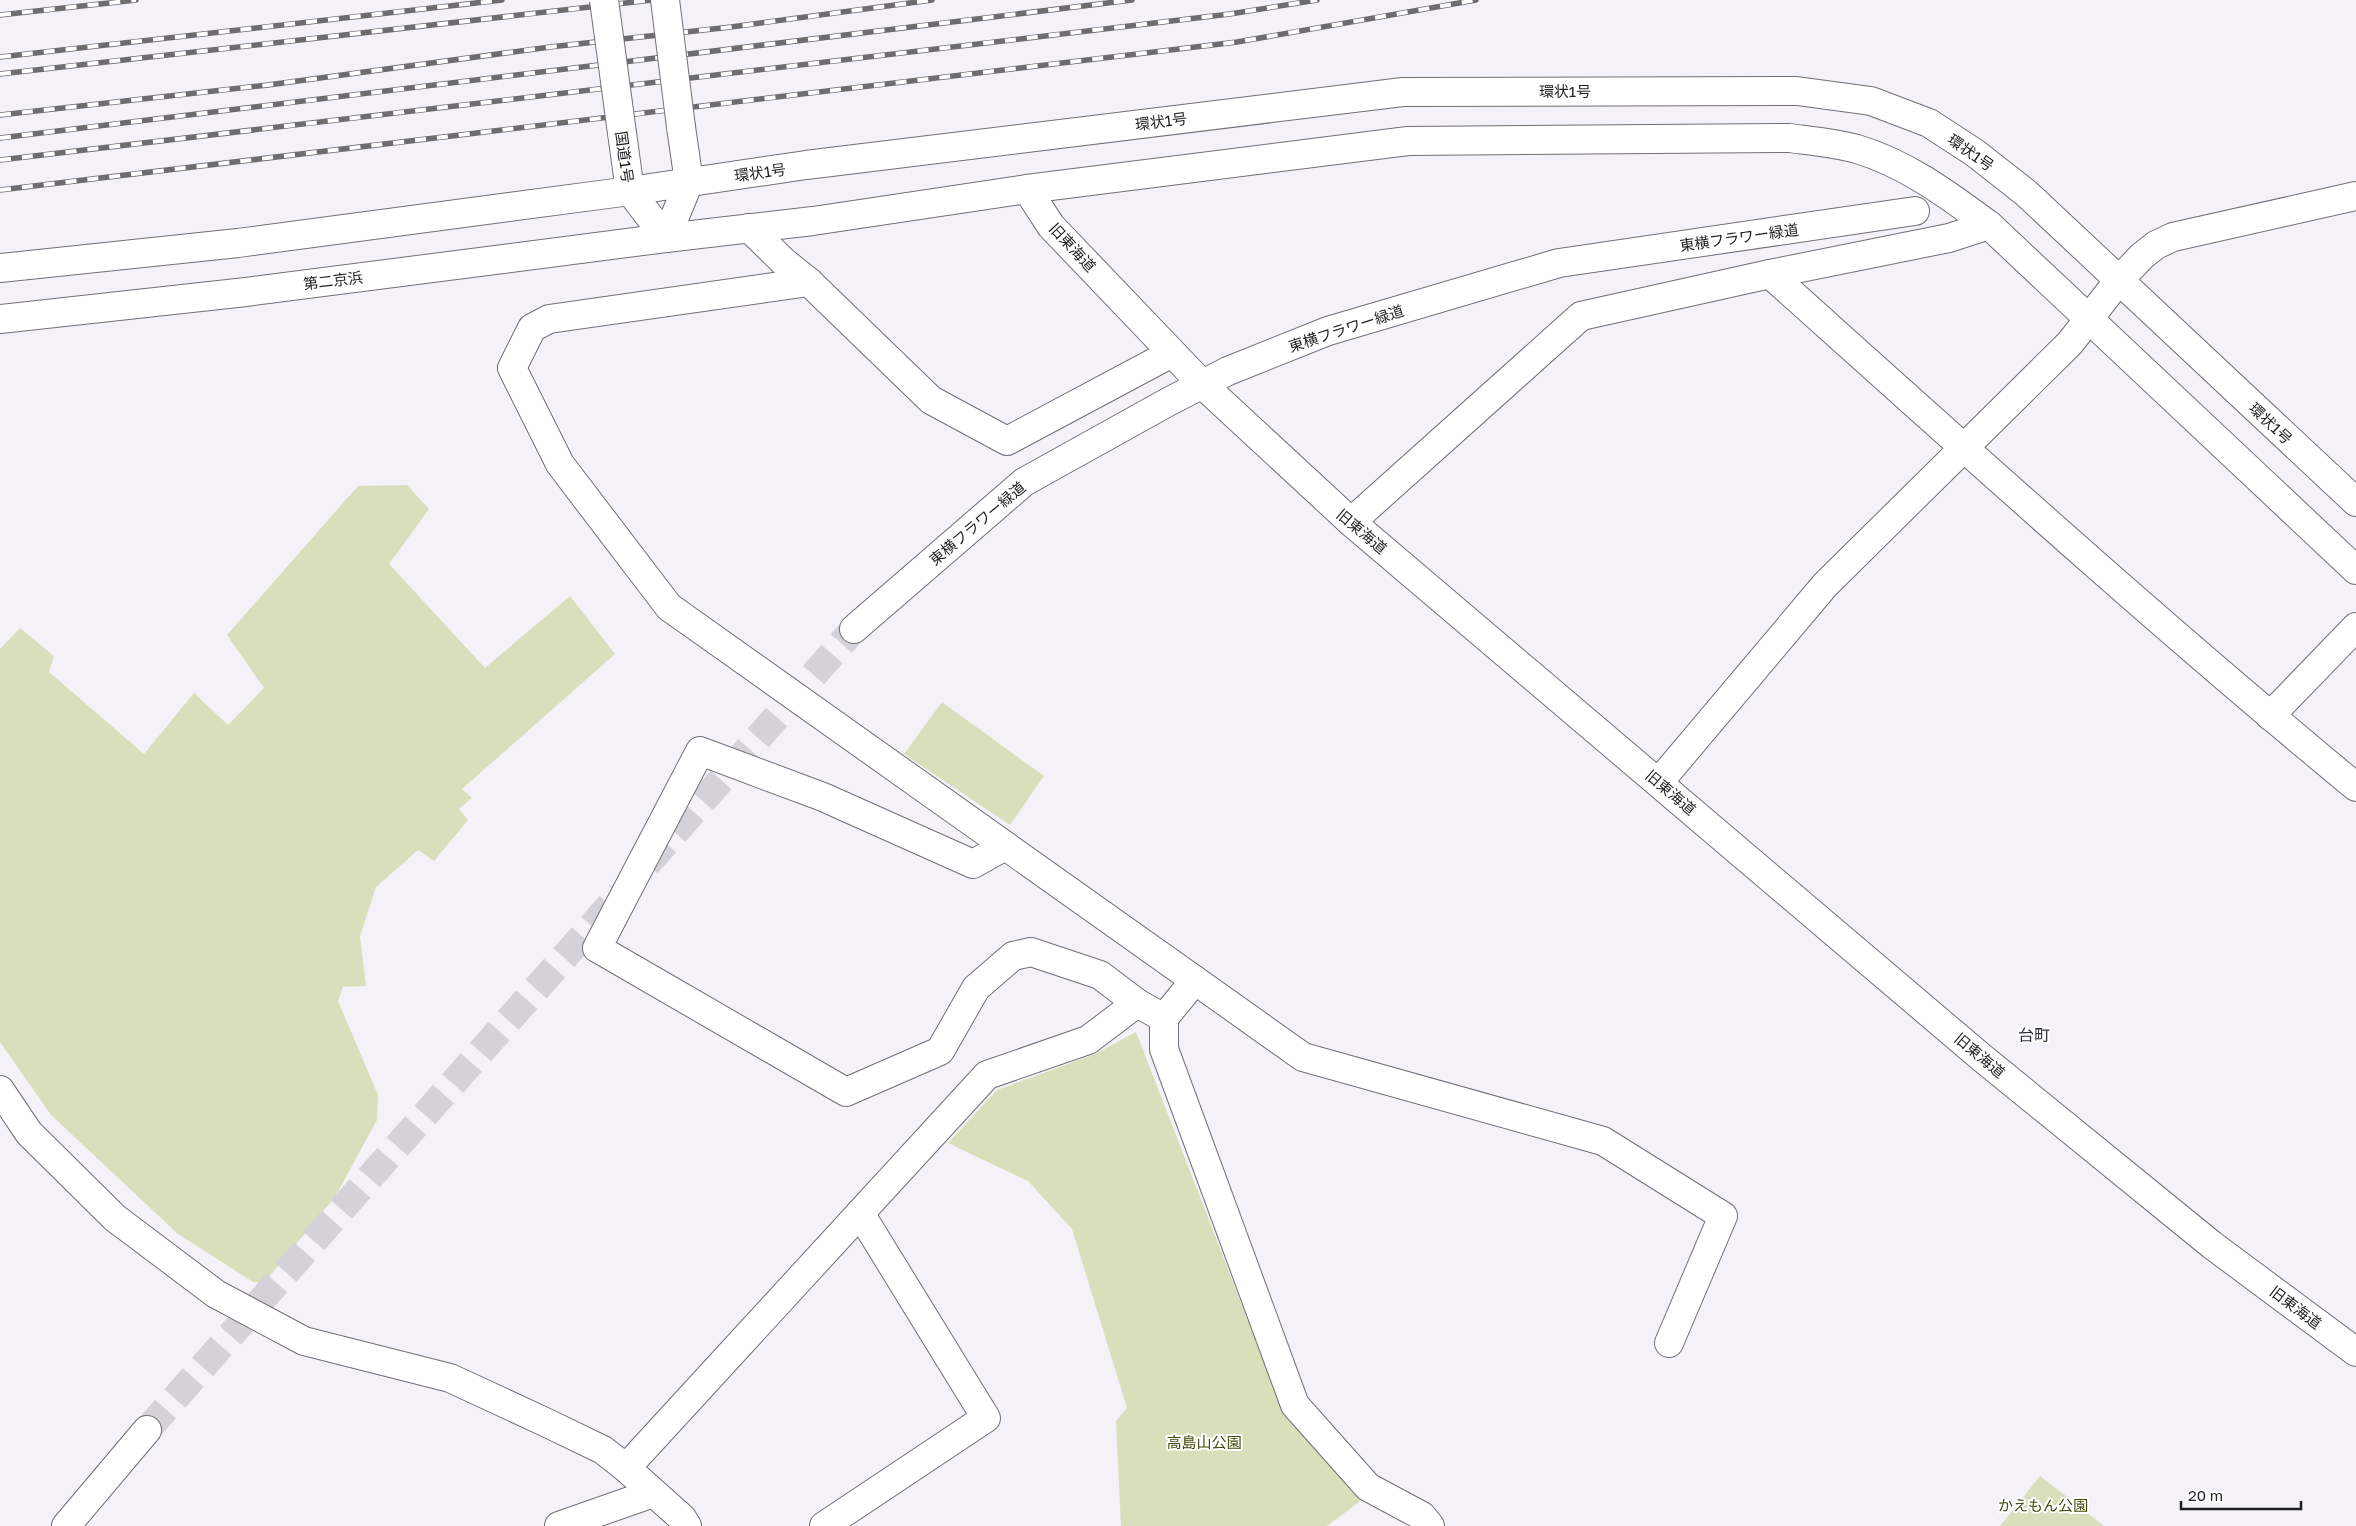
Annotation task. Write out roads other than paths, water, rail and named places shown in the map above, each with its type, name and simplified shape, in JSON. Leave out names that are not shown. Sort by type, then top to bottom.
[{"type":"main road","name":"国道1号","points":[[604,0],[630,191],[666,238]]},
{"type":"main road","points":[[665,0],[689,182],[666,238],[1027,189],[1408,141],[1789,138],[1824,142],[1858,149],[1901,166],[1935,185],[1989,225],[2356,570]]},
{"type":"main road","name":"環状1号","points":[[630,191],[815,164],[1403,92],[1797,90],[1871,101],[1929,123],[1976,152],[2026,193],[2356,502]]},
{"type":"main road","name":"旧東海道","points":[[1027,189],[1052,226],[1203,385],[1351,522],[1660,782],[1996,1069],[2212,1245],[2356,1352]]},
{"type":"main road","points":[[0,268],[238,243],[630,191]]},
{"type":"main road","points":[[1660,782],[1825,586],[2070,343],[2090,320],[2119,280],[2142,256],[2156,245],[2173,237],[2356,196]]},
{"type":"main road","name":"東横フラワー緑道","points":[[854,629],[1024,482],[1228,371],[1328,331],[1558,263],[1915,212]]},
{"type":"main road","points":[[1351,522],[1581,316],[1770,274],[1949,238],[1989,225]]},
{"type":"main road","points":[[749,228],[784,262],[809,282],[931,400],[1007,441],[1172,353]]},
{"type":"main road","name":"第二京浜","points":[[0,319],[246,292],[666,238]]},
{"type":"main road","points":[[1770,274],[1965,449],[2270,716],[2356,787]]},
{"type":"main road","points":[[809,282],[549,319],[532,328],[512,368],[560,464],[669,607],[1303,1057],[1603,1141],[1723,1216],[1670,1343]]},
{"type":"main road","points":[[2270,716],[2356,627]]},
{"type":"main road","points":[[1004,846],[973,864],[822,797],[700,751],[597,948],[846,1092],[940,1051],[976,988],[1014,956],[1031,952],[1100,976],[1136,1003],[1164,1018]]},
{"type":"main road","points":[[1195,980],[1164,1018],[1164,1049],[1294,1405],[1368,1486],[1422,1516],[1430,1526]]},
{"type":"main road","points":[[626,1468],[987,1075],[1088,1040],[1136,1003]]},
{"type":"main road","points":[[0,1090],[29,1133],[114,1218],[216,1294],[304,1341],[450,1378],[603,1450],[682,1518],[686,1526]]},
{"type":"main road","points":[[824,1526],[986,1418],[860,1213]]},
{"type":"main road","points":[[66,1526],[147,1430]]},
{"type":"main road","points":[[559,1526],[653,1493]]},
{"type":"tunnel","points":[[647,864],[854,629]]},
{"type":"tunnel","points":[[147,1430],[620,894]]},
{"type":"railway","points":[[0,15],[136,0]]},
{"type":"railway","points":[[0,57],[502,0]]},
{"type":"railway","points":[[0,74],[652,0]]},
{"type":"railway","points":[[0,115],[268,85],[550,47],[731,27],[932,0]]},
{"type":"railway","points":[[0,138],[1132,0]]},
{"type":"railway","points":[[0,160],[1230,14],[1317,0]]},
{"type":"railway","points":[[0,190],[1237,42],[1476,0]]},
{"type":"district","name":"台町","points":[[2034,1035]]},
{"type":"park label","name":"高島山公園","points":[[1204,1442]]},
{"type":"park label","name":"かえもん公園","points":[[2043,1505]]}]
